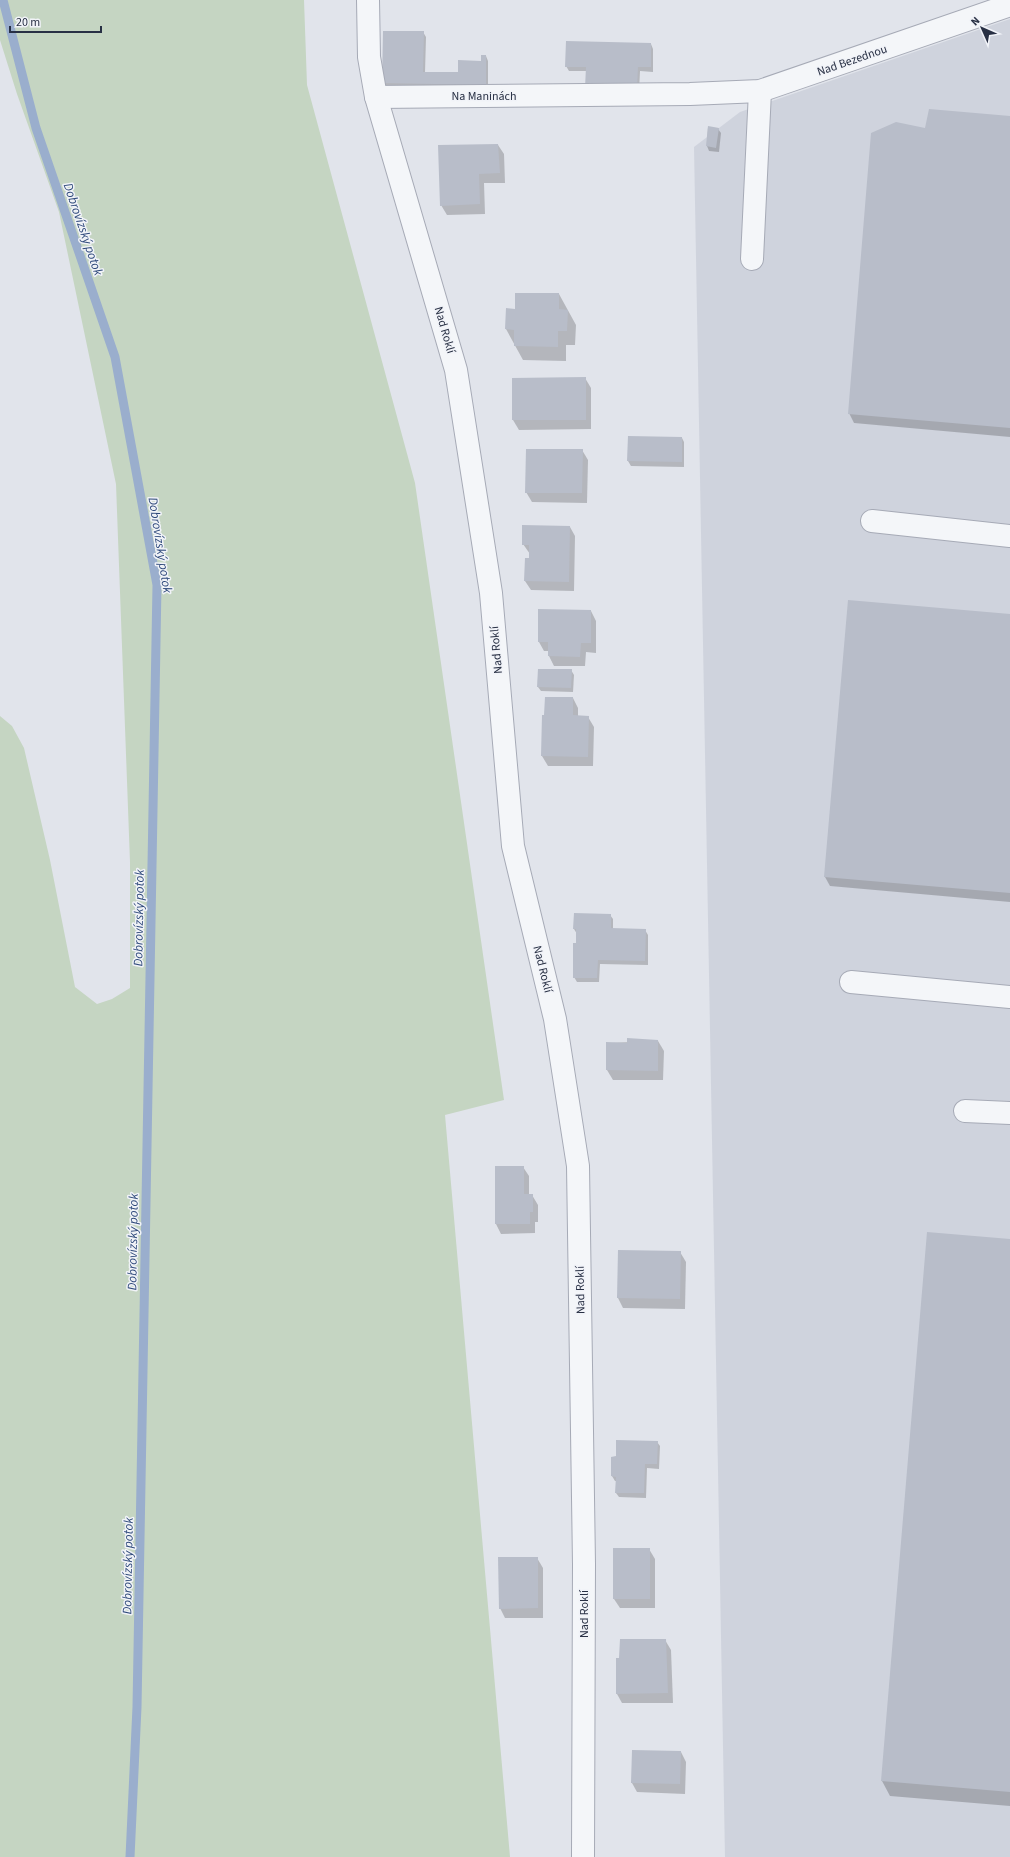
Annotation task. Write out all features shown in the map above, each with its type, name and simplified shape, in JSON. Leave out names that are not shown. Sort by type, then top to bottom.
[{"type":"street","points":[[368,0],[369,57],[376,97]]},
{"type":"street","name":"Nad Bezednou","points":[[690,94],[760,92],[1010,5]]},
{"type":"street","points":[[752,259],[760,92]]},
{"type":"street","name":"Na Maninách","points":[[376,97],[690,94]]},
{"type":"street","name":"Nad Roklí","points":[[376,97],[456,370],[491,593],[513,846],[555,1019],[578,1166],[584,1564],[583,1857]]},
{"type":"street","points":[[872,521],[1010,536]]},
{"type":"street","points":[[851,982],[1010,997]]},
{"type":"street","points":[[966,1111],[1010,1113]]},
{"type":"shaded area","points":[[1010,19],[1010,1857],[725,1857],[694,147],[740,112]]},
{"type":"green space","points":[[0,0],[304,0],[307,85],[415,483],[504,1100],[445,1115],[510,1857],[0,1857],[0,716],[12,726],[24,748],[50,860],[75,987],[97,1004],[112,999],[130,988],[130,862],[116,484],[59,212],[17,94],[0,40]]},
{"type":"building","points":[[383,31],[424,31],[423,72],[458,72],[458,60],[481,61],[481,55],[486,55],[486,85],[382,83]]},
{"type":"building","points":[[566,41],[651,43],[651,67],[638,67],[637,88],[585,88],[586,67],[565,67]]},
{"type":"building","points":[[929,109],[1010,116],[1010,428],[848,414],[871,133],[896,122],[925,128]]},
{"type":"building","points":[[708,126],[719,128],[716,148],[706,146]]},
{"type":"building","points":[[498,144],[500,173],[479,174],[480,204],[440,206],[438,145]]},
{"type":"building","points":[[515,293],[559,293],[559,309],[568,310],[567,331],[558,331],[558,347],[514,346],[514,330],[505,329],[506,308],[515,309]]},
{"type":"building","points":[[586,377],[586,420],[512,420],[512,378]]},
{"type":"building","points":[[628,436],[682,437],[682,462],[627,461]]},
{"type":"building","points":[[526,449],[583,449],[582,493],[525,493]]},
{"type":"building","points":[[522,525],[570,526],[569,582],[524,581],[525,558],[529,558],[529,545],[522,545]]},
{"type":"building","points":[[848,600],[1010,614],[1010,893],[824,877]]},
{"type":"building","points":[[538,609],[591,610],[591,643],[581,643],[580,657],[548,656],[548,642],[538,642]]},
{"type":"building","points":[[538,669],[572,669],[571,688],[537,687]]},
{"type":"building","points":[[545,697],[573,697],[573,715],[589,716],[588,757],[541,756],[542,715],[544,715]]},
{"type":"building","points":[[574,913],[611,914],[611,928],[646,929],[645,961],[598,960],[597,978],[573,978],[573,943],[576,943],[576,929],[573,929]]},
{"type":"building","points":[[627,1038],[658,1040],[658,1071],[606,1070],[606,1042],[627,1043]]},
{"type":"building","points":[[495,1166],[524,1166],[524,1194],[533,1194],[533,1212],[530,1212],[530,1224],[495,1224]]},
{"type":"building","points":[[927,1232],[1010,1239],[1010,1792],[881,1781]]},
{"type":"building","points":[[618,1250],[681,1251],[680,1299],[617,1298]]},
{"type":"building","points":[[616,1440],[658,1441],[657,1464],[645,1464],[644,1493],[615,1493],[616,1477],[611,1476],[611,1457],[616,1456]]},
{"type":"building","points":[[613,1548],[650,1548],[650,1599],[613,1599]]},
{"type":"building","points":[[498,1557],[538,1557],[538,1608],[499,1609]]},
{"type":"building","points":[[620,1639],[666,1639],[668,1693],[616,1694],[616,1658],[619,1658]]},
{"type":"building","points":[[632,1750],[681,1751],[680,1784],[631,1783]]},
{"type":"waterway","name":"Dobrovízský potok","points":[[3,0],[36,128],[115,357],[157,585],[137,1707],[130,1857]]}]
